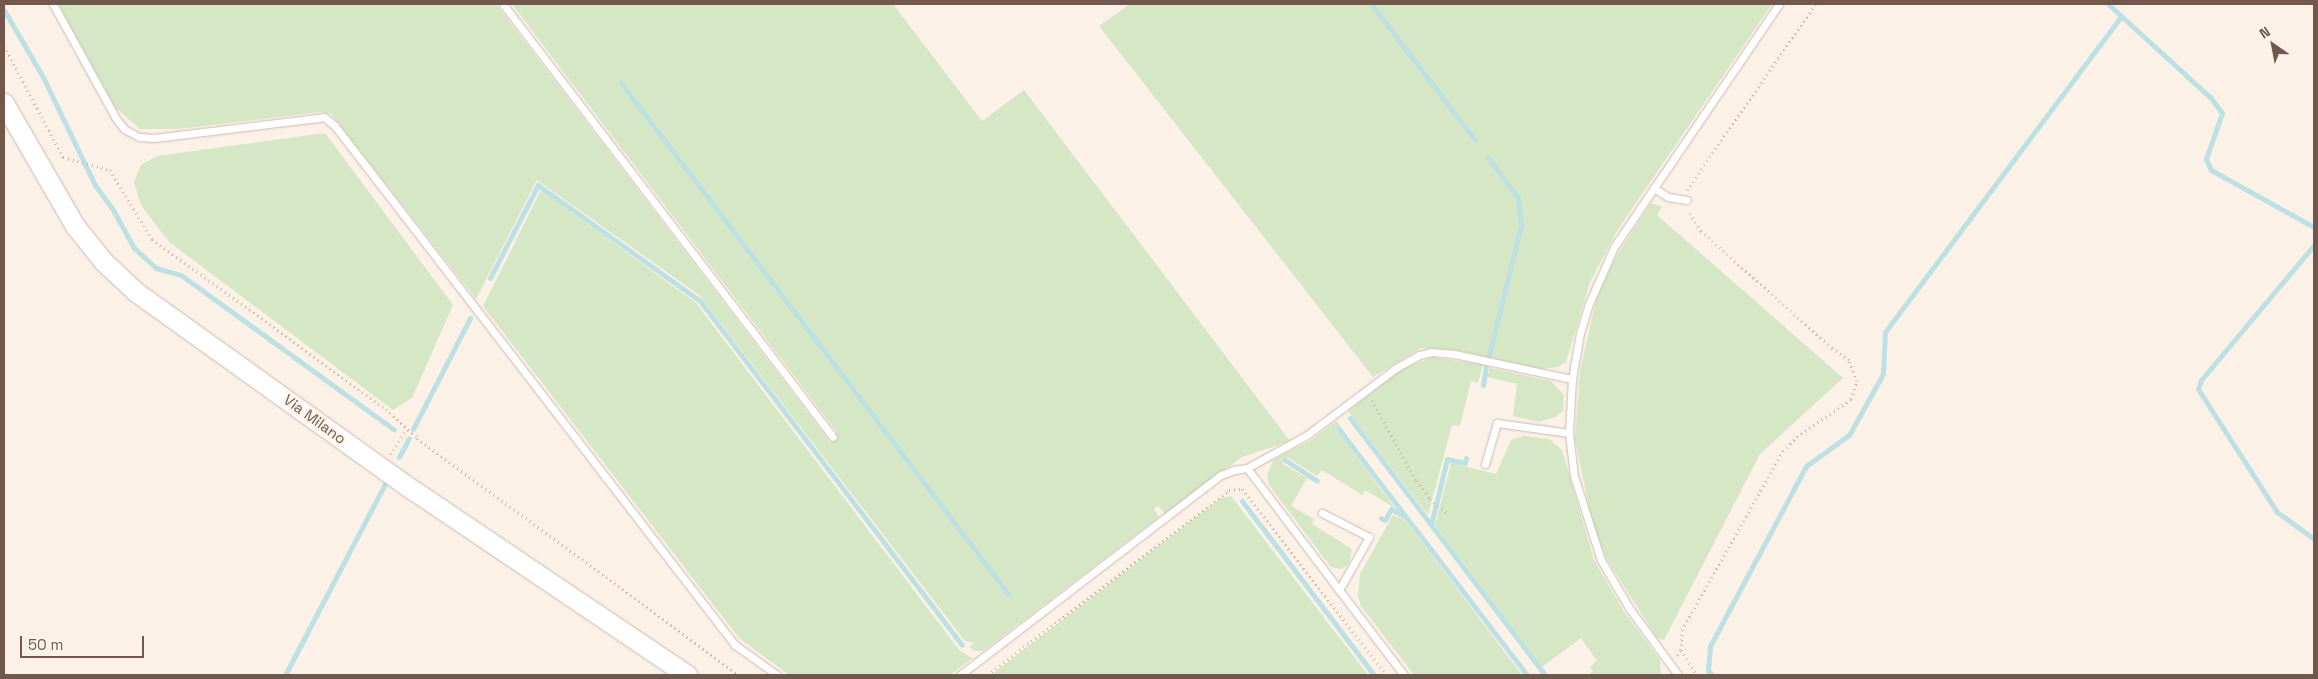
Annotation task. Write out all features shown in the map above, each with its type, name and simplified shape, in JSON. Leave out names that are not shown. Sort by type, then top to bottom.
[{"type":"street","name":"Via Milano","points":[[4,103],[66,214],[114,272],[154,306],[382,467],[687,675]]},
{"type":"lane","points":[[52,4],[115,117],[124,129],[138,136],[154,138],[324,117],[335,126],[735,645],[777,675]]},
{"type":"lane","points":[[503,4],[833,437]]},
{"type":"lane","points":[[1678,675],[1629,608],[1601,560],[1574,476],[1569,433],[1572,379],[1580,333],[1598,279],[1614,247],[1779,4]]},
{"type":"lane","points":[[1654,188],[1668,197],[1687,200]]},
{"type":"lane","points":[[960,675],[1221,475],[1247,468],[1307,435],[1396,368],[1432,352],[1572,379]]},
{"type":"lane","points":[[1485,464],[1498,423],[1569,433]]},
{"type":"lane","points":[[1247,468],[1404,675]]},
{"type":"lane","points":[[1322,512],[1369,537],[1339,590]]},
{"type":"lane","points":[[1669,675],[1672,667]]},
{"type":"path","points":[[1697,675],[1681,650],[1682,630],[1783,451],[1797,437],[1851,399],[1857,381],[1849,360],[1832,348],[1701,232],[1686,208],[1687,187],[1816,4]]},
{"type":"path","points":[[4,46],[63,157],[78,163],[110,170],[152,239],[386,409],[407,429],[738,675]]},
{"type":"path","points":[[1366,391],[1416,481],[1430,499],[1447,513]]},
{"type":"path","points":[[382,467],[407,429]]},
{"type":"path","points":[[988,675],[1229,490],[1242,489],[1387,675]]},
{"type":"path","points":[[1672,667],[1675,656],[1681,650]]},
{"type":"green space","points":[[58,4],[496,4],[830,442],[837,438],[836,431],[512,4],[893,4],[982,121],[1024,90],[1290,441],[1242,457],[1165,514],[1158,506],[1154,509],[1159,517],[983,651],[975,651],[969,647],[974,643],[965,641],[699,295],[537,180],[476,299],[331,114],[320,112],[178,129],[140,129],[115,107]]},
{"type":"green space","points":[[1130,4],[1772,4],[1618,229],[1590,282],[1566,362],[1558,367],[1540,369],[1460,351],[1421,348],[1373,377],[1099,26]]},
{"type":"green space","points":[[325,133],[453,305],[412,398],[393,410],[169,242],[141,205],[134,182],[141,165],[157,156]]},
{"type":"green space","points":[[541,190],[696,303],[960,651],[973,658],[950,675],[789,675],[739,638],[483,306]]},
{"type":"green space","points":[[1651,203],[1662,207],[1657,215],[1843,378],[1760,454],[1664,640],[1657,638],[1608,561],[1593,527],[1575,439],[1580,372],[1596,300],[1615,258]]},
{"type":"green space","points":[[1433,357],[1483,365],[1478,383],[1471,381],[1460,426],[1452,425],[1428,515],[1348,411],[1402,369]]},
{"type":"green space","points":[[1490,368],[1551,381],[1564,395],[1563,411],[1555,417],[1539,422],[1513,416],[1517,384],[1487,377]]},
{"type":"green space","points":[[1336,421],[1340,425],[1335,428],[1395,508],[1365,490],[1362,495],[1322,470],[1317,476],[1287,457],[1283,464],[1307,478],[1291,506],[1314,519],[1312,524],[1352,549],[1349,564],[1341,569],[1331,567],[1269,485],[1267,475],[1274,459],[1310,441]]},
{"type":"green space","points":[[1523,436],[1549,439],[1562,450],[1594,560],[1624,612],[1660,660],[1661,675],[1588,675],[1593,671],[1590,667],[1597,661],[1581,638],[1542,667],[1435,525],[1451,463],[1496,474],[1511,440]]},
{"type":"green space","points":[[1231,496],[1368,675],[991,675],[1221,498]]},
{"type":"green space","points":[[1393,515],[1405,520],[1522,675],[1414,675],[1361,606],[1358,596],[1360,574]]},
{"type":"waterway","points":[[1371,4],[1475,140]]},
{"type":"waterway","points":[[2108,4],[2210,97],[2222,113],[2206,159],[2211,170],[2314,227]]},
{"type":"waterway","points":[[4,10],[43,77],[95,185],[112,208],[134,248],[156,268],[181,275],[394,430]]},
{"type":"waterway","points":[[1712,675],[1708,670],[1710,646],[1806,466],[1849,435],[1883,374],[1885,332],[2121,17]]},
{"type":"waterway","points":[[621,83],[1009,595]]},
{"type":"waterway","points":[[1488,157],[1518,198],[1521,226],[1489,355]]},
{"type":"waterway","points":[[490,278],[538,185],[700,301],[962,645]]},
{"type":"waterway","points":[[2314,245],[2201,380],[2198,389],[2277,512],[2314,539]]},
{"type":"waterway","points":[[413,429],[470,318]]},
{"type":"waterway","points":[[1483,385],[1486,367]]},
{"type":"waterway","points":[[1350,418],[1545,675]]},
{"type":"waterway","points":[[1338,428],[1527,675]]},
{"type":"waterway","points":[[399,457],[409,438]]},
{"type":"waterway","points":[[1431,525],[1447,459],[1465,463],[1466,458]]},
{"type":"waterway","points":[[1285,460],[1317,481]]},
{"type":"waterway","points":[[285,675],[385,484]]},
{"type":"waterway","points":[[1242,501],[1374,675]]},
{"type":"waterway","points":[[1381,518],[1385,520],[1391,509],[1404,516]]}]
